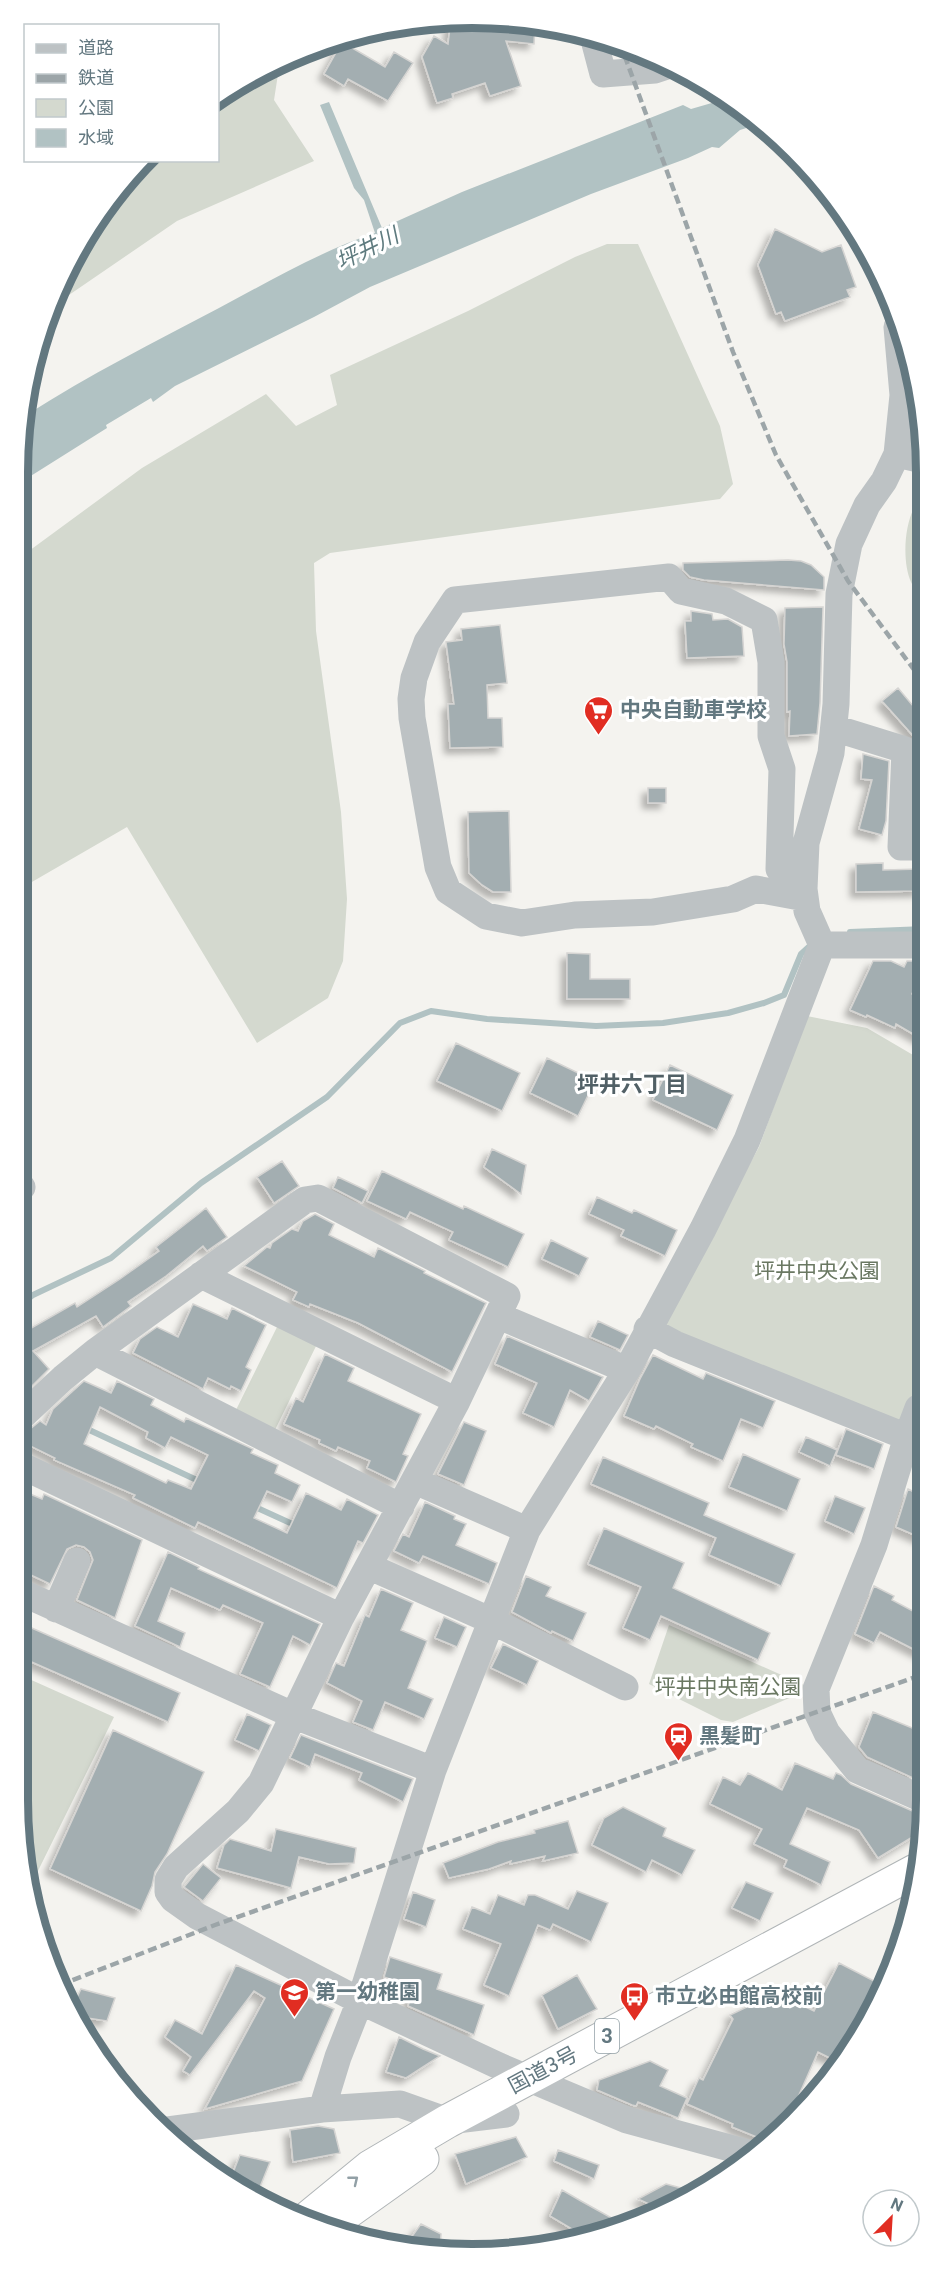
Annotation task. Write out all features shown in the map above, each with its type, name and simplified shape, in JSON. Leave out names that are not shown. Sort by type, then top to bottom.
[{"type":"highway","name":"国道3号","points":[[335,2221],[416,2163],[506,2114],[542,2083],[910,1874]]},
{"type":"highway","name":"国道3号","points":[[313,2214],[370,2167],[448,2121],[542,2083],[906,1896]]},
{"type":"street","points":[[596,47],[603,74],[658,69]]},
{"type":"street","points":[[806,904],[806,843],[831,753],[834,728],[839,594],[849,544],[867,506],[884,481],[897,454],[903,395],[899,352]]},
{"type":"street","points":[[897,454],[916,458]]},
{"type":"street","points":[[322,2109],[338,2057],[360,2001],[433,1770],[527,1530],[627,1370],[647,1329],[703,1229],[747,1140],[822,945],[806,904],[779,869],[782,769],[771,736],[771,662],[764,620],[726,601],[681,591],[669,577],[455,600],[426,642],[414,678],[411,699],[412,718],[438,867],[448,891],[486,916],[522,923],[575,915],[653,912],[733,899],[756,889],[806,904]]},
{"type":"street","points":[[834,728],[905,750],[901,848],[916,847]]},
{"type":"street","points":[[822,945],[916,945]]},
{"type":"street","points":[[29,1410],[95,1352],[305,1200],[318,1198],[507,1296],[457,1401],[370,1567],[341,1617],[261,1784],[238,1811],[176,1867],[168,1880],[168,1892],[173,1899],[197,1916],[360,2001],[499,2066],[627,2120],[743,2152]]},
{"type":"street","points":[[201,1275],[457,1401]]},
{"type":"street","points":[[499,1316],[627,1370]]},
{"type":"street","points":[[647,1329],[675,1344],[907,1437]]},
{"type":"street","points":[[95,1352],[401,1507]]},
{"type":"street","points":[[916,1413],[874,1545],[816,1689],[817,1712],[827,1733],[857,1770],[916,1795]]},
{"type":"street","points":[[28,1469],[341,1617]]},
{"type":"street","points":[[415,1481],[527,1530]]},
{"type":"street","points":[[56,1609],[77,1561]]},
{"type":"street","points":[[370,1567],[492,1622],[625,1687]]},
{"type":"street","points":[[28,1596],[295,1716],[433,1770]]},
{"type":"street","points":[[176,2129],[322,2109],[400,2104],[448,2121],[506,2114]]},
{"type":"green space","points":[[278,73],[274,100],[314,161],[177,221],[64,298],[74,276],[103,226],[139,180],[156,162],[219,162],[219,108]]},
{"type":"green space","points":[[607,244],[638,244],[720,426],[733,484],[720,499],[330,553],[314,563],[316,631],[341,812],[347,899],[343,961],[328,998],[257,1043],[127,827],[28,884],[28,552],[142,468],[266,394],[296,426],[337,405],[330,375],[468,311],[575,257]]},
{"type":"green space","points":[[916,505],[916,590],[908,573],[905,549],[908,524]]},
{"type":"green space","name":"坪井中央公園","points":[[807,1016],[867,1028],[916,1057],[916,1412],[907,1428],[662,1325],[759,1147]]},
{"type":"green space","points":[[280,1321],[319,1340],[273,1434],[234,1414]]},
{"type":"green space","name":"坪井中央南公園","points":[[669,1625],[804,1685],[801,1693],[733,1722],[721,1720],[649,1684]]},
{"type":"green space","points":[[28,1678],[114,1717],[35,1876],[29,1829]]},
{"type":"water","name":"坪井川","points":[[329,102],[382,228],[462,192],[683,105],[691,109],[717,102],[751,127],[740,130],[719,148],[712,147],[591,194],[370,287],[175,386],[153,402],[151,398],[106,425],[107,428],[28,478],[33,411],[122,359],[277,277],[355,240],[375,233],[364,200],[354,188],[320,105]]},
{"type":"building","points":[[450,29],[502,29],[535,33],[534,44],[506,41],[521,86],[490,96],[485,83],[452,94],[453,98],[437,103],[422,57],[434,36],[448,44]]},
{"type":"building","points":[[350,46],[385,67],[394,52],[413,63],[388,101],[348,79],[344,86],[324,74],[338,50]]},
{"type":"building","points":[[775,229],[822,252],[841,245],[856,287],[847,290],[850,297],[785,321],[781,312],[776,314],[758,265]]},
{"type":"building","points":[[788,560],[811,565],[824,577],[824,590],[704,580],[690,577],[683,570],[683,563]]},
{"type":"building","points":[[823,607],[817,734],[789,736],[790,711],[787,712],[787,662],[784,644],[785,608]]},
{"type":"building","points":[[691,611],[712,614],[713,620],[728,619],[742,627],[744,656],[687,658],[685,621],[691,621]]},
{"type":"building","points":[[500,625],[507,683],[487,685],[488,718],[502,718],[503,747],[450,748],[448,704],[454,704],[446,642],[462,640],[461,629]]},
{"type":"building","points":[[898,688],[916,709],[916,739],[882,701]]},
{"type":"building","points":[[863,754],[889,761],[886,821],[882,835],[859,829],[872,780],[861,779]]},
{"type":"building","points":[[648,788],[666,788],[666,803],[648,803]]},
{"type":"building","points":[[509,811],[511,892],[493,892],[469,873],[468,812]]},
{"type":"building","points":[[883,863],[883,870],[916,869],[916,891],[856,892],[856,864]]},
{"type":"building","points":[[567,953],[590,954],[590,979],[630,979],[630,999],[567,999]]},
{"type":"building","points":[[873,961],[891,961],[904,967],[907,961],[916,961],[916,985],[912,994],[916,996],[916,1036],[896,1024],[895,1028],[850,1010]]},
{"type":"building","points":[[456,1043],[520,1073],[502,1111],[437,1081]]},
{"type":"building","points":[[547,1058],[595,1081],[578,1116],[530,1093]]},
{"type":"building","points":[[670,1065],[733,1095],[717,1130],[653,1100]]},
{"type":"building","points":[[492,1149],[526,1165],[521,1194],[484,1167]]},
{"type":"building","points":[[282,1161],[299,1186],[274,1203],[257,1177]]},
{"type":"building","points":[[382,1171],[463,1209],[464,1206],[524,1234],[508,1267],[449,1240],[453,1232],[410,1212],[406,1219],[367,1201]]},
{"type":"building","points":[[338,1177],[368,1191],[362,1203],[333,1188]]},
{"type":"building","points":[[597,1197],[632,1213],[634,1210],[677,1230],[665,1256],[621,1236],[624,1230],[589,1214]]},
{"type":"building","points":[[206,1208],[227,1237],[207,1251],[203,1246],[166,1276],[128,1302],[131,1306],[103,1327],[96,1316],[33,1351],[49,1369],[30,1388],[28,1386],[28,1330],[75,1303],[77,1307],[159,1251],[156,1247]]},
{"type":"building","points":[[315,1214],[334,1224],[329,1235],[374,1257],[378,1248],[486,1303],[452,1372],[358,1323],[310,1304],[309,1307],[293,1300],[297,1292],[244,1266],[292,1229],[298,1231],[303,1221]]},
{"type":"building","points":[[551,1240],[588,1258],[579,1276],[542,1259]]},
{"type":"building","points":[[193,1304],[227,1319],[232,1308],[266,1325],[246,1367],[251,1370],[241,1391],[231,1386],[230,1389],[208,1378],[203,1389],[133,1353],[140,1339],[157,1327],[178,1337]]},
{"type":"building","points":[[598,1321],[628,1335],[620,1350],[590,1337]]},
{"type":"building","points":[[507,1336],[603,1377],[589,1401],[570,1390],[554,1427],[523,1413],[537,1383],[495,1364]]},
{"type":"building","points":[[325,1354],[354,1368],[348,1381],[421,1414],[403,1454],[408,1456],[396,1482],[367,1468],[370,1461],[338,1447],[336,1451],[319,1443],[320,1440],[284,1424],[296,1398],[303,1402]]},
{"type":"building","points":[[653,1355],[703,1379],[706,1373],[775,1401],[763,1428],[741,1419],[723,1461],[691,1447],[693,1444],[656,1426],[654,1429],[624,1416]]},
{"type":"building","points":[[84,1381],[111,1393],[117,1381],[154,1399],[151,1405],[184,1422],[186,1418],[253,1449],[251,1453],[278,1465],[275,1473],[300,1485],[292,1502],[267,1491],[254,1518],[287,1533],[306,1493],[341,1510],[347,1499],[378,1515],[363,1543],[358,1541],[337,1588],[198,1522],[195,1528],[133,1498],[135,1495],[54,1460],[55,1458],[28,1445],[28,1431],[40,1421],[46,1425],[53,1409]],"holes":[[[100,1407],[148,1432],[146,1438],[165,1448],[171,1437],[208,1455],[191,1489],[168,1480],[166,1483],[84,1444]]]},
{"type":"building","points":[[464,1422],[486,1431],[464,1485],[438,1474]]},
{"type":"building","points":[[846,1429],[883,1444],[874,1469],[836,1455]]},
{"type":"building","points":[[806,1437],[837,1450],[830,1466],[799,1452]]},
{"type":"building","points":[[743,1454],[800,1479],[787,1511],[729,1487]]},
{"type":"building","points":[[603,1457],[709,1503],[704,1515],[795,1554],[781,1586],[709,1555],[716,1538],[591,1484]]},
{"type":"building","points":[[908,1489],[916,1493],[916,1536],[896,1527]]},
{"type":"building","points":[[28,1493],[42,1499],[44,1494],[142,1540],[115,1618],[77,1600],[93,1560],[90,1552],[84,1547],[76,1545],[67,1549],[50,1584],[28,1574]]},
{"type":"building","points":[[835,1496],[865,1508],[854,1534],[825,1521]]},
{"type":"building","points":[[425,1502],[455,1516],[454,1519],[466,1524],[456,1545],[497,1563],[489,1584],[423,1556],[419,1563],[394,1551],[403,1534],[409,1537]]},
{"type":"building","points":[[604,1528],[684,1563],[673,1588],[770,1633],[758,1660],[661,1616],[650,1640],[623,1628],[641,1587],[588,1564]]},
{"type":"building","points":[[168,1552],[199,1567],[198,1569],[320,1624],[310,1645],[293,1636],[270,1687],[240,1674],[263,1623],[223,1605],[220,1610],[171,1588],[158,1621],[185,1633],[180,1647],[135,1626]]},
{"type":"building","points":[[526,1576],[551,1587],[546,1596],[586,1613],[573,1641],[552,1631],[551,1633],[512,1612]]},
{"type":"building","points":[[874,1586],[894,1596],[892,1600],[916,1613],[916,1650],[880,1632],[874,1643],[855,1634]]},
{"type":"building","points":[[381,1589],[413,1603],[401,1630],[427,1641],[408,1688],[433,1699],[424,1719],[385,1702],[373,1730],[353,1722],[362,1701],[327,1683],[336,1663],[344,1666],[365,1615],[369,1617]]},
{"type":"building","points":[[444,1617],[466,1627],[457,1647],[435,1638]]},
{"type":"building","points":[[28,1626],[180,1693],[168,1722],[28,1660]]},
{"type":"building","points":[[503,1644],[538,1661],[527,1685],[491,1668]]},
{"type":"building","points":[[873,1712],[916,1730],[916,1771],[913,1778],[867,1757],[859,1747]]},
{"type":"building","points":[[247,1714],[271,1725],[259,1751],[235,1740]]},
{"type":"building","points":[[113,1730],[204,1772],[167,1854],[155,1872],[152,1886],[141,1911],[50,1869]]},
{"type":"building","points":[[301,1735],[413,1779],[403,1802],[359,1780],[362,1773],[315,1754],[310,1767],[290,1758]]},
{"type":"building","points":[[795,1763],[833,1779],[836,1773],[851,1784],[916,1812],[915,1835],[878,1858],[859,1830],[807,1808],[790,1844],[830,1862],[821,1885],[784,1867],[787,1860],[754,1844],[762,1829],[710,1804],[723,1777],[740,1785],[748,1773],[782,1790]]},
{"type":"building","points":[[623,1807],[666,1828],[663,1836],[695,1850],[682,1875],[652,1860],[646,1872],[592,1845],[604,1818]]},
{"type":"building","points":[[568,1821],[578,1853],[543,1861],[545,1856],[510,1864],[511,1861],[489,1869],[449,1878],[443,1863],[498,1842],[535,1833],[534,1830]]},
{"type":"building","points":[[276,1829],[356,1848],[354,1863],[329,1864],[299,1857],[291,1888],[217,1868],[224,1845],[230,1839],[271,1851]]},
{"type":"building","points":[[203,1864],[221,1878],[203,1901],[184,1887]]},
{"type":"building","points":[[746,1882],[773,1893],[760,1921],[732,1908]]},
{"type":"building","points":[[577,1891],[608,1903],[591,1942],[553,1924],[550,1930],[538,1925],[509,1996],[484,1985],[501,1944],[463,1929],[472,1907],[490,1914],[498,1895],[524,1905],[528,1895],[535,1895],[568,1909]]},
{"type":"building","points":[[413,1892],[435,1900],[426,1927],[404,1919]]},
{"type":"building","points":[[390,1957],[442,1974],[437,1989],[484,2005],[474,2035],[408,2006],[411,1997],[401,1993],[404,1984],[384,1977]]},
{"type":"building","points":[[839,1963],[877,1982],[857,2022],[833,2059],[818,2052],[795,2103],[759,2138],[687,2104],[699,2078],[703,2080],[733,2019],[730,2015],[776,1993],[814,2011]]},
{"type":"building","points":[[236,1965],[334,2009],[302,2081],[205,2109],[265,1998],[254,1991],[190,2075],[183,2071],[191,2057],[165,2037],[175,2020],[202,2034]]},
{"type":"building","points":[[577,1975],[597,2009],[558,2029],[542,1995]]},
{"type":"building","points":[[81,1989],[115,1998],[107,2021],[86,2018],[76,2000]]},
{"type":"building","points":[[399,2037],[440,2056],[406,2078],[386,2072]]},
{"type":"building","points":[[650,2061],[668,2070],[660,2086],[687,2098],[678,2118],[638,2102],[636,2106],[632,2105],[597,2090],[599,2080]]},
{"type":"building","points":[[318,2126],[334,2129],[340,2153],[293,2162],[290,2130]]},
{"type":"building","points":[[516,2137],[527,2157],[466,2184],[455,2154]]},
{"type":"building","points":[[558,2150],[599,2165],[594,2179],[554,2161]]},
{"type":"building","points":[[240,2155],[270,2162],[259,2189],[233,2173]]},
{"type":"building","points":[[666,2184],[685,2189],[652,2205],[638,2199]]},
{"type":"building","points":[[562,2190],[615,2220],[575,2231],[550,2216]]},
{"type":"building","points":[[421,2224],[441,2234],[440,2243],[410,2239]]},
{"type":"waterway","points":[[850,932],[916,929]]},
{"type":"waterway","points":[[28,1299],[111,1258],[201,1183],[327,1097],[400,1023],[431,1011],[487,1019],[596,1026],[663,1023],[728,1013],[784,995],[801,954],[812,944]]},
{"type":"waterway","points":[[85,1428],[201,1482]]},
{"type":"waterway","points":[[253,1506],[299,1527]]},
{"type":"railway","points":[[625,56],[733,352],[776,455],[848,581],[916,672]]},
{"type":"railway","points":[[68,1982],[215,1925],[916,1677]]},
{"type":"place","name":"中央自動車学校","points":[[599,736]]},
{"type":"place","name":"黒髪町","points":[[678,1762]]},
{"type":"place","name":"第一幼稚園","points":[[294,2018]]},
{"type":"place","name":"市立必由館高校前","points":[[634,2022]]},
{"type":"district","name":"坪井六丁目","points":[[632,1084]]}]
